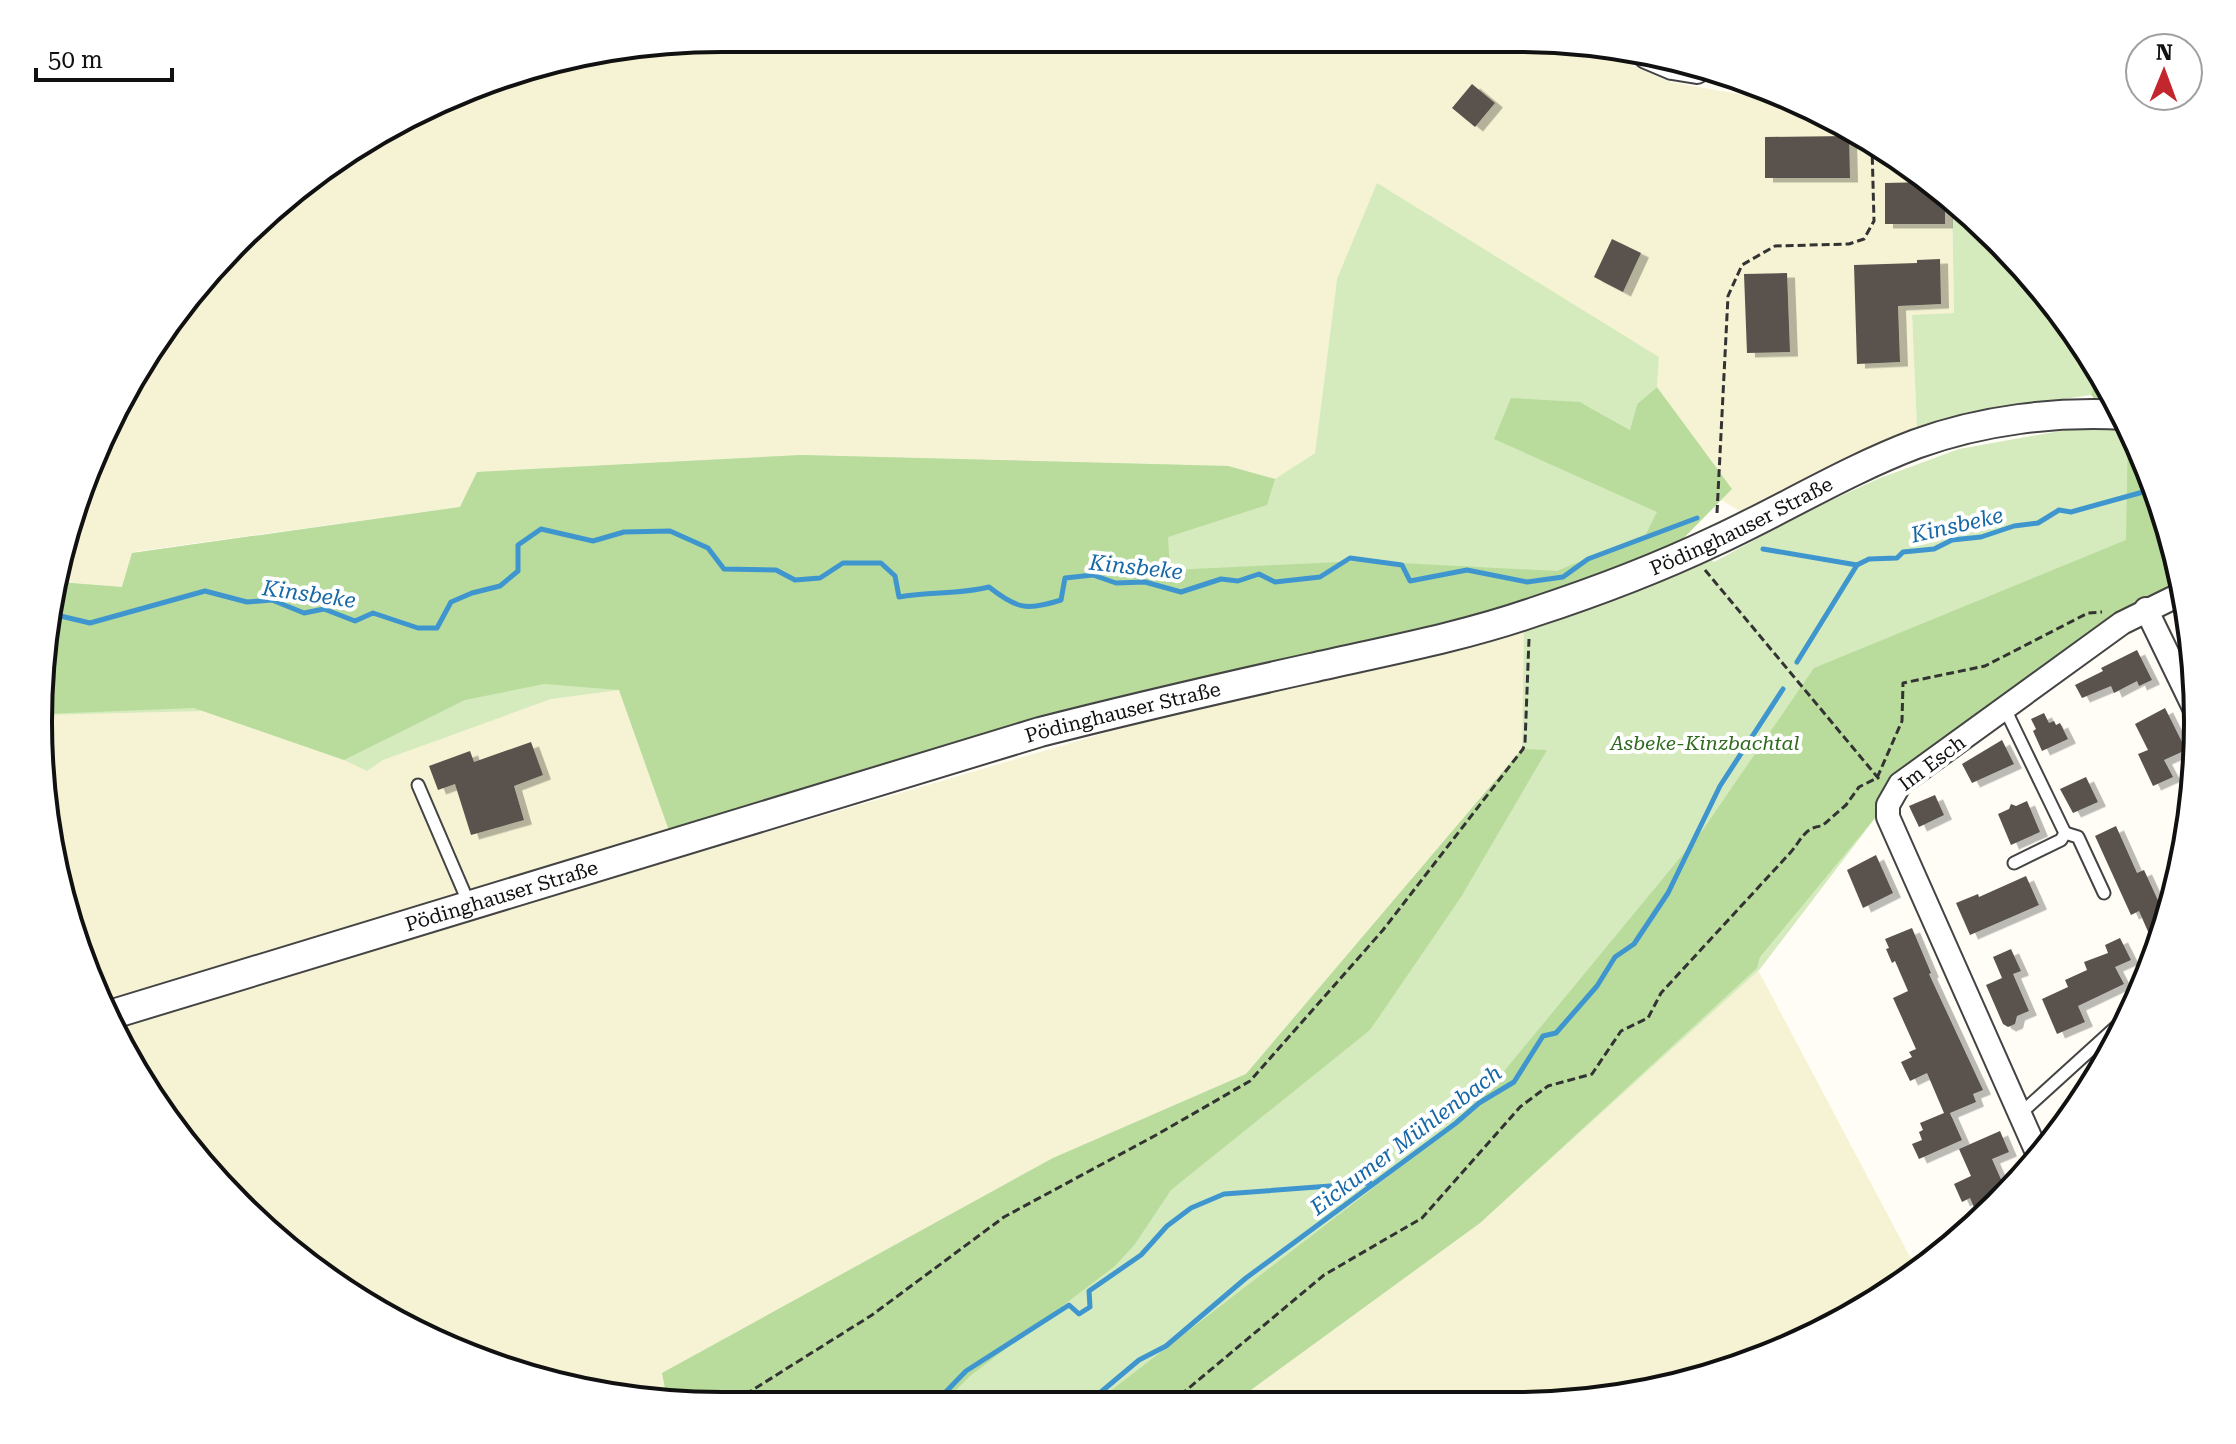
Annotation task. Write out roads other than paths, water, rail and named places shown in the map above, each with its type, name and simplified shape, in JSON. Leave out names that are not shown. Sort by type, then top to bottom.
[{"type":"street","name":"Pödinghauser Straße","points":[[118,1012],[1040,732],[1409,646],[1530,614],[1703,547],[1919,443],[2042,416],[2109,414]]},
{"type":"street","name":"Im Esch","points":[[2034,1145],[1888,817],[1884,786],[1900,784],[2122,623],[2172,598]]},
{"type":"street","points":[[2146,609],[2183,686]]},
{"type":"lane","points":[[2005,709],[2065,833],[2078,837],[2104,893]]},
{"type":"lane","points":[[418,785],[470,906]]},
{"type":"lane","points":[[2014,863],[2061,840],[2065,833]]},
{"type":"lane","points":[[2020,1114],[2105,1037]]},
{"type":"waterway","name":"Kinsbeke","points":[[1763,549],[1857,565],[1869,559],[1897,558],[1903,552],[1934,549],[1952,540],[1981,537],[2014,526],[2038,523],[2059,510],[2071,512],[2143,492]]},
{"type":"waterway","name":"Kinsbeke","points":[[61,616],[90,623],[205,591],[247,602],[272,600],[304,613],[324,609],[355,621],[373,613],[418,628],[437,628],[451,602],[500,586],[518,571],[518,545],[541,529],[593,541],[624,532],[670,531],[708,548],[724,569],[776,570],[795,580],[820,578],[843,563],[881,563],[895,576],[899,597],[989,587],[1015,604],[1031,607],[1061,600],[1065,578],[1093,575],[1116,583],[1145,582],[1181,592],[1221,579],[1238,581],[1259,574],[1275,582],[1320,577],[1350,558],[1402,565],[1410,581],[1467,570],[1527,582],[1563,577],[1588,559],[1697,518]]},
{"type":"waterway","name":"Eickumer Mühlenbach","points":[[1797,662],[1857,565]]},
{"type":"waterway","name":"Eickumer Mühlenbach","points":[[1101,1392],[1139,1360],[1166,1346],[1246,1278],[1479,1103],[1514,1082],[1543,1036],[1556,1033],[1597,986],[1615,957],[1634,944],[1668,893],[1720,786],[1783,689]]},
{"type":"waterway","points":[[946,1392],[966,1371],[1069,1305],[1079,1314],[1090,1307],[1089,1291],[1141,1255],[1167,1226],[1191,1208],[1224,1194],[1370,1183]]},
{"type":"park label","name":"Asbeke-Kinzbachtal","points":[[1705,743]]}]
